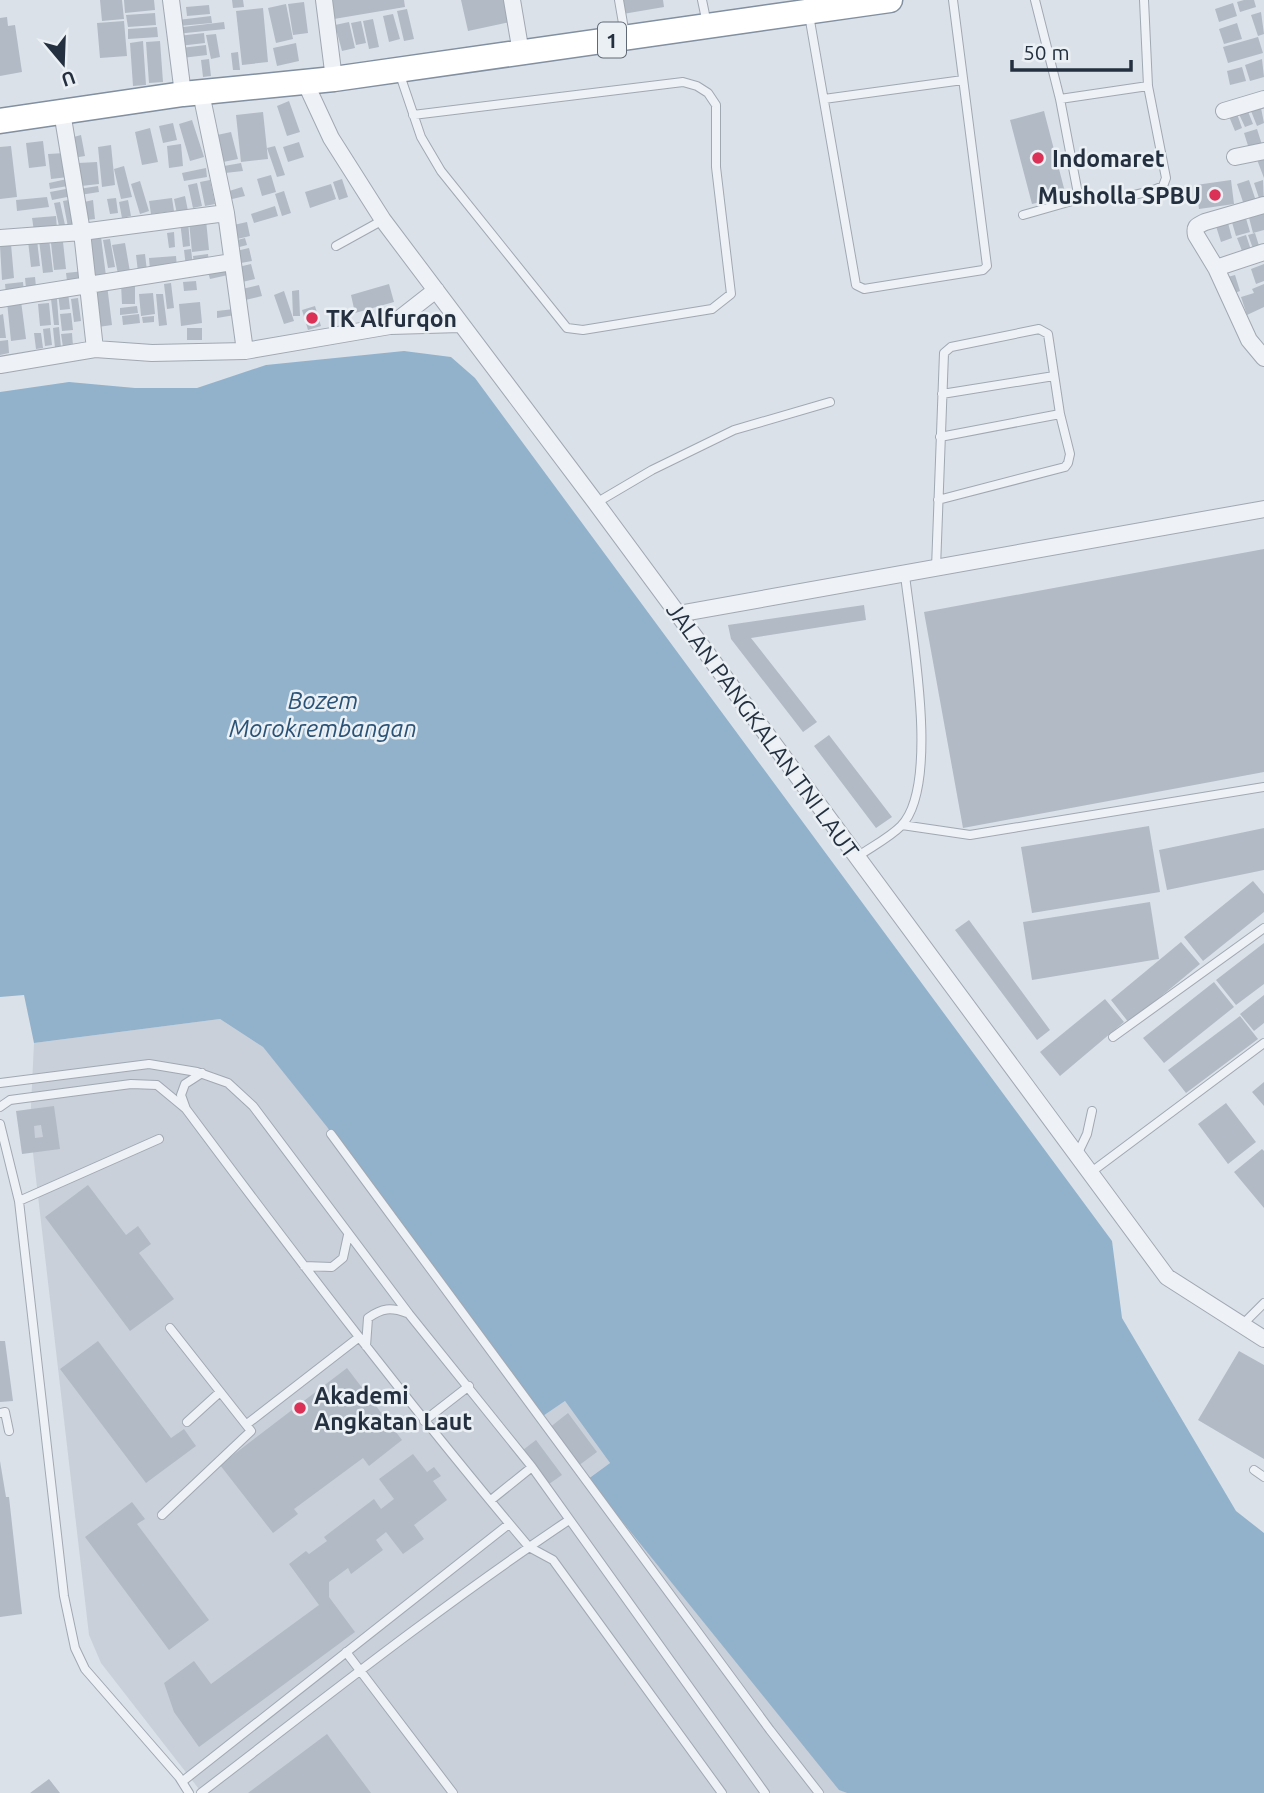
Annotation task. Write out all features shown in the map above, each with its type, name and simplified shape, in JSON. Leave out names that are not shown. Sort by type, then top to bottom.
[{"type":"highway","name":"1","points":[[0,121],[192,94],[334,79],[708,27],[815,7],[890,0]]},
{"type":"street","points":[[171,0],[192,94],[226,213],[245,351]]},
{"type":"street","points":[[324,0],[334,79]]},
{"type":"street","points":[[512,0],[521,53]]},
{"type":"street","name":"JALAN PANGKALAN TNI LAUT","points":[[305,82],[331,138],[383,220],[596,503],[1167,1277],[1264,1339]]},
{"type":"street","points":[[1224,110],[1264,99]]},
{"type":"street","points":[[62,112],[82,232],[95,349]]},
{"type":"street","points":[[1235,157],[1264,151]]},
{"type":"street","points":[[1264,205],[1205,222],[1197,225],[1195,230],[1216,268],[1249,340],[1264,358]]},
{"type":"street","points":[[0,238],[82,232],[226,213]]},
{"type":"street","points":[[1216,268],[1264,252]]},
{"type":"street","points":[[0,299],[232,262]]},
{"type":"street","points":[[390,326],[436,290]]},
{"type":"street","points":[[0,365],[95,349],[152,353],[245,351],[390,326],[461,324]]},
{"type":"street","points":[[678,614],[1264,509]]},
{"type":"lane","points":[[619,0],[625,38]]},
{"type":"lane","points":[[702,0],[708,27]]},
{"type":"lane","points":[[815,7],[824,99],[856,285],[864,289],[983,270],[986,266],[953,0]]},
{"type":"lane","points":[[1035,0],[1060,99],[1079,199]]},
{"type":"lane","points":[[1023,215],[1079,199],[1111,197],[1163,186],[1166,178],[1148,86],[1144,0]]},
{"type":"lane","points":[[398,70],[421,137],[441,171],[567,328],[583,330],[712,309],[731,294],[716,167],[716,105],[708,93],[697,86],[683,82],[414,115]]},
{"type":"lane","points":[[824,99],[963,80]]},
{"type":"lane","points":[[1060,99],[1148,86]]},
{"type":"lane","points":[[336,246],[383,220]]},
{"type":"lane","points":[[936,568],[938,499],[940,437],[944,353],[947,349],[1040,329],[1048,334],[1060,414],[1070,454],[1068,463],[1065,467],[938,499]]},
{"type":"lane","points":[[942,394],[1054,376]]},
{"type":"lane","points":[[596,503],[652,470],[734,430],[830,402]]},
{"type":"lane","points":[[940,437],[1060,414]]},
{"type":"lane","points":[[857,857],[902,825],[917,794],[923,747],[905,575]]},
{"type":"lane","points":[[902,825],[970,835],[1264,787]]},
{"type":"lane","points":[[1113,1037],[1264,928]]},
{"type":"lane","points":[[1090,1173],[1264,1043]]},
{"type":"lane","points":[[10,1100],[3,1083],[149,1064],[203,1073],[228,1083],[253,1106],[348,1235],[531,1467],[765,1793]]},
{"type":"lane","points":[[186,1109],[181,1095],[186,1084],[203,1073]]},
{"type":"lane","points":[[0,1107],[10,1100],[131,1084],[157,1085],[186,1109],[424,1422],[529,1547],[553,1560],[722,1793]]},
{"type":"lane","points":[[1077,1155],[1087,1134],[1092,1111]]},
{"type":"lane","points":[[0,1124],[19,1201],[64,1596],[75,1648],[85,1669],[183,1781],[189,1793]]},
{"type":"lane","points":[[331,1134],[819,1793]]},
{"type":"lane","points":[[19,1201],[159,1139]]},
{"type":"lane","points":[[304,1266],[332,1267],[343,1258],[348,1235]]},
{"type":"lane","points":[[1242,1325],[1264,1303]]},
{"type":"lane","points":[[366,1346],[368,1318],[379,1311],[393,1308],[409,1314]]},
{"type":"lane","points":[[162,1515],[251,1431],[170,1328]]},
{"type":"lane","points":[[247,1424],[358,1338]]},
{"type":"lane","points":[[424,1422],[469,1386]]},
{"type":"lane","points":[[187,1422],[220,1392]]},
{"type":"lane","points":[[0,1413],[5,1412],[9,1430]]},
{"type":"lane","points":[[491,1500],[531,1467]]},
{"type":"lane","points":[[1254,1470],[1264,1477]]},
{"type":"lane","points":[[201,1793],[361,1671],[569,1520]]},
{"type":"lane","points":[[183,1781],[509,1524]]},
{"type":"lane","points":[[346,1652],[453,1793]]},
{"type":"shaded area","name":"Akademi Angkatan Laut","points":[[220,1019],[263,1047],[327,1127],[543,1416],[565,1401],[610,1463],[589,1478],[839,1789],[847,1793],[202,1793],[101,1663],[89,1635],[30,1127],[34,1043]]},
{"type":"water","name":"Bozem Morokrembangan","points":[[404,351],[451,357],[475,378],[1112,1241],[1122,1318],[1236,1511],[1264,1533],[1264,1793],[847,1793],[839,1790],[588,1479],[610,1463],[565,1401],[543,1416],[327,1127],[263,1047],[220,1019],[34,1043],[24,995],[0,997],[0,392],[69,382],[135,388],[197,388],[266,365]]},
{"type":"building","points":[[100,0],[122,0],[124,19],[102,21]]},
{"type":"building","points":[[124,0],[154,0],[155,10],[125,13]]},
{"type":"building","points":[[232,0],[243,0],[244,7],[233,8]]},
{"type":"building","points":[[331,0],[404,0],[405,7],[334,19]]},
{"type":"building","points":[[461,0],[506,0],[510,22],[468,31]]},
{"type":"building","points":[[620,0],[663,0],[664,7],[623,14]]},
{"type":"building","points":[[1254,0],[1256,7],[1240,12],[1237,2]]},
{"type":"building","points":[[304,2],[308,33],[293,35],[288,4]]},
{"type":"building","points":[[1233,3],[1237,16],[1219,22],[1215,9]]},
{"type":"building","points":[[286,4],[293,39],[276,43],[268,8]]},
{"type":"building","points":[[209,5],[210,14],[187,16],[186,7]]},
{"type":"building","points":[[263,8],[268,62],[242,65],[236,11]]},
{"type":"building","points":[[407,9],[414,39],[404,41],[397,11]]},
{"type":"building","points":[[1261,12],[1264,34],[1258,36],[1251,15]]},
{"type":"building","points":[[155,13],[156,25],[128,27],[126,15]]},
{"type":"building","points":[[393,14],[400,39],[389,42],[383,16]]},
{"type":"building","points":[[211,16],[212,23],[179,26],[178,20]]},
{"type":"building","points":[[7,17],[8,26],[15,25],[22,72],[0,76],[0,18]]},
{"type":"building","points":[[373,19],[379,47],[369,49],[363,21]]},
{"type":"building","points":[[124,21],[127,56],[100,58],[97,23]]},
{"type":"building","points":[[361,21],[366,43],[356,45],[351,23]]},
{"type":"building","points":[[224,22],[225,29],[176,34],[175,28]]},
{"type":"building","points":[[349,22],[355,48],[342,51],[335,25]]},
{"type":"building","points":[[1237,23],[1242,39],[1224,44],[1219,29]]},
{"type":"building","points":[[157,27],[158,37],[128,39],[128,29]]},
{"type":"building","points":[[204,33],[205,43],[179,46],[178,36]]},
{"type":"building","points":[[216,34],[220,57],[211,59],[206,35]]},
{"type":"building","points":[[1258,37],[1263,53],[1228,63],[1223,47]]},
{"type":"building","points":[[143,41],[146,85],[133,86],[130,43]]},
{"type":"building","points":[[160,41],[163,82],[149,83],[146,42]]},
{"type":"building","points":[[296,43],[299,61],[277,66],[273,48]]},
{"type":"building","points":[[206,45],[207,55],[182,58],[181,48]]},
{"type":"building","points":[[238,52],[240,70],[233,70],[231,53]]},
{"type":"building","points":[[209,59],[211,76],[203,77],[201,60]]},
{"type":"building","points":[[1262,59],[1264,77],[1250,81],[1245,65]]},
{"type":"building","points":[[1242,67],[1246,81],[1230,85],[1227,71]]},
{"type":"building","points":[[289,101],[300,132],[287,136],[277,106]]},
{"type":"building","points":[[1260,103],[1264,123],[1257,126],[1249,106]]},
{"type":"building","points":[[1247,109],[1253,124],[1245,127],[1238,112]]},
{"type":"building","name":"Indomaret","points":[[1044,111],[1066,196],[1032,204],[1010,120]]},
{"type":"building","points":[[1236,111],[1242,128],[1235,131],[1228,114]]},
{"type":"building","points":[[263,112],[268,159],[241,162],[236,115]]},
{"type":"building","points":[[192,120],[204,157],[190,161],[179,124]]},
{"type":"building","points":[[173,123],[177,140],[163,143],[159,126]]},
{"type":"building","points":[[150,128],[158,162],[142,165],[135,132]]},
{"type":"building","points":[[1257,129],[1263,148],[1250,152],[1244,133]]},
{"type":"building","points":[[231,132],[238,159],[223,162],[217,135]]},
{"type":"building","points":[[81,135],[85,156],[73,158],[70,138]]},
{"type":"building","points":[[43,141],[46,166],[29,168],[26,143]]},
{"type":"building","points":[[299,142],[304,157],[288,162],[283,147]]},
{"type":"building","points":[[181,144],[183,166],[169,168],[167,146]]},
{"type":"building","points":[[111,145],[115,185],[102,187],[98,147]]},
{"type":"building","points":[[11,146],[17,197],[0,199],[0,147]]},
{"type":"building","points":[[275,146],[285,175],[277,177],[267,148]]},
{"type":"building","points":[[65,153],[68,177],[51,179],[48,154]]},
{"type":"building","points":[[1264,155],[1264,178],[1256,157]]},
{"type":"building","points":[[97,162],[99,184],[81,186],[78,163]]},
{"type":"building","points":[[241,163],[243,171],[225,173],[224,166]]},
{"type":"building","points":[[124,166],[132,197],[121,199],[114,169]]},
{"type":"building","points":[[206,168],[207,177],[184,181],[182,173]]},
{"type":"building","points":[[271,175],[276,192],[262,196],[257,179]]},
{"type":"building","points":[[67,179],[68,186],[50,189],[49,183]]},
{"type":"building","points":[[342,179],[348,197],[339,200],[333,182]]},
{"type":"building","points":[[210,180],[215,204],[205,206],[200,182]]},
{"type":"building","name":"Musholla SPBU","points":[[1231,180],[1234,204],[1199,209],[1196,185]]},
{"type":"building","points":[[1249,180],[1257,204],[1245,208],[1237,184]]},
{"type":"building","points":[[1263,180],[1264,203],[1261,204],[1254,183]]},
{"type":"building","points":[[140,181],[149,211],[140,214],[131,184]]},
{"type":"building","points":[[197,183],[202,206],[193,208],[188,185]]},
{"type":"building","points":[[331,184],[336,199],[310,208],[305,192]]},
{"type":"building","points":[[98,186],[99,192],[80,195],[79,189]]},
{"type":"building","points":[[242,187],[245,196],[228,200],[226,192]]},
{"type":"building","points":[[71,188],[72,196],[52,200],[50,192]]},
{"type":"building","points":[[284,191],[291,213],[282,216],[275,194]]},
{"type":"building","points":[[185,196],[188,211],[177,214],[174,199]]},
{"type":"building","points":[[47,197],[49,207],[17,211],[16,200]]},
{"type":"building","points":[[116,198],[118,213],[110,214],[107,199]]},
{"type":"building","points":[[172,198],[174,211],[151,214],[149,201]]},
{"type":"building","points":[[74,199],[78,225],[68,227],[63,201]]},
{"type":"building","points":[[93,200],[95,219],[87,220],[84,202]]},
{"type":"building","points":[[128,200],[131,216],[122,218],[119,202]]},
{"type":"building","points":[[60,202],[65,225],[59,226],[54,203]]},
{"type":"building","points":[[275,206],[278,216],[254,223],[251,214]]},
{"type":"building","points":[[1264,206],[1264,230],[1253,233],[1247,210]]},
{"type":"building","points":[[1245,215],[1250,232],[1236,236],[1231,219]]},
{"type":"building","points":[[56,216],[57,229],[34,231],[32,218]]},
{"type":"building","points":[[1227,219],[1232,238],[1221,242],[1215,223]]},
{"type":"building","points":[[188,220],[190,246],[183,247],[180,221]]},
{"type":"building","points":[[206,220],[209,250],[192,252],[189,222]]},
{"type":"building","points":[[247,222],[250,236],[233,240],[229,226]]},
{"type":"building","points":[[174,232],[175,247],[169,248],[167,233]]},
{"type":"building","points":[[1255,233],[1261,252],[1255,254],[1248,235]]},
{"type":"building","points":[[1246,235],[1252,253],[1244,256],[1237,238]]},
{"type":"building","points":[[101,237],[106,276],[91,278],[87,238]]},
{"type":"building","points":[[245,238],[247,245],[232,249],[230,242]]},
{"type":"building","points":[[49,239],[53,272],[43,273],[39,240]]},
{"type":"building","points":[[110,239],[115,267],[108,268],[103,240]]},
{"type":"building","points":[[37,240],[40,266],[31,267],[28,241]]},
{"type":"building","points":[[63,242],[66,269],[54,270],[51,243]]},
{"type":"building","points":[[125,243],[130,272],[118,274],[112,245]]},
{"type":"building","points":[[11,244],[14,278],[2,280],[0,246]]},
{"type":"building","points":[[249,248],[252,261],[235,264],[232,252]]},
{"type":"building","points":[[191,249],[193,266],[186,267],[184,250]]},
{"type":"building","points":[[145,254],[147,271],[138,272],[136,255]]},
{"type":"building","points":[[208,254],[209,263],[194,264],[193,256]]},
{"type":"building","points":[[176,256],[177,268],[150,270],[149,258]]},
{"type":"building","points":[[251,264],[255,279],[238,283],[234,268]]},
{"type":"building","points":[[1264,264],[1264,281],[1256,284],[1251,269]]},
{"type":"building","points":[[226,268],[228,275],[210,279],[208,272]]},
{"type":"building","points":[[84,271],[85,279],[67,281],[66,273]]},
{"type":"building","points":[[1235,275],[1240,291],[1229,295],[1224,278]]},
{"type":"building","points":[[35,277],[36,287],[26,288],[25,278]]},
{"type":"building","points":[[196,281],[197,290],[184,291],[183,282]]},
{"type":"building","points":[[23,282],[24,293],[6,294],[5,284]]},
{"type":"building","points":[[171,283],[174,308],[167,309],[164,284]]},
{"type":"building","points":[[121,284],[135,284],[135,304],[122,304]]},
{"type":"building","points":[[389,284],[394,302],[355,313],[351,295]]},
{"type":"building","points":[[1264,284],[1264,307],[1247,315],[1241,297],[1254,293],[1252,289]]},
{"type":"building","points":[[107,285],[112,325],[98,327],[94,287]]},
{"type":"building","points":[[259,285],[262,296],[241,301],[238,290]]},
{"type":"building","points":[[299,290],[300,316],[293,316],[292,291]]},
{"type":"building","points":[[284,291],[294,321],[284,324],[274,295]]},
{"type":"building","points":[[68,292],[70,309],[60,310],[58,293]]},
{"type":"building","points":[[153,293],[155,314],[141,316],[139,294]]},
{"type":"building","points":[[156,294],[163,294],[167,325],[159,326]]},
{"type":"building","points":[[78,298],[81,321],[74,322],[71,299]]},
{"type":"building","points":[[51,299],[57,299],[59,325],[54,325]]},
{"type":"building","points":[[21,301],[26,339],[11,341],[7,302]]},
{"type":"building","points":[[200,302],[202,323],[181,326],[179,304]]},
{"type":"building","points":[[49,303],[51,325],[40,326],[38,304]]},
{"type":"building","points":[[137,306],[138,313],[120,315],[120,308]]},
{"type":"building","name":"TK Alfurqon","points":[[315,306],[321,326],[308,330],[302,310]]},
{"type":"building","points":[[234,309],[235,315],[217,318],[217,311]]},
{"type":"building","points":[[71,313],[73,330],[62,331],[60,314]]},
{"type":"building","points":[[3,314],[6,338],[0,338],[0,315]]},
{"type":"building","points":[[139,314],[140,323],[123,325],[122,316]]},
{"type":"building","points":[[154,316],[154,322],[143,323],[142,317]]},
{"type":"building","points":[[59,327],[61,347],[55,348],[53,328]]},
{"type":"building","points":[[50,328],[52,345],[45,346],[43,329]]},
{"type":"building","points":[[187,328],[202,328],[202,340],[187,340]]},
{"type":"building","points":[[34,333],[41,333],[43,348],[36,349]]},
{"type":"building","points":[[72,333],[73,346],[63,347],[61,334]]},
{"type":"building","points":[[8,340],[9,353],[0,355],[0,341]]},
{"type":"building","points":[[1264,549],[1264,772],[963,828],[924,612]]},
{"type":"building","points":[[864,605],[866,620],[751,638],[817,722],[803,732],[731,639],[728,625]]},
{"type":"building","points":[[829,735],[892,817],[876,828],[814,746]]},
{"type":"building","points":[[1149,826],[1160,892],[1032,913],[1021,847]]},
{"type":"building","points":[[1264,828],[1264,870],[1167,890],[1159,850]]},
{"type":"building","points":[[1253,881],[1264,894],[1264,912],[1203,961],[1184,937]]},
{"type":"building","points":[[1150,902],[1159,959],[1032,980],[1023,922]]},
{"type":"building","points":[[969,920],[1050,1030],[1037,1040],[955,930]]},
{"type":"building","points":[[1181,942],[1200,964],[1129,1023],[1111,1000]]},
{"type":"building","points":[[1264,943],[1264,984],[1236,1005],[1216,980]]},
{"type":"building","points":[[1214,982],[1234,1007],[1164,1063],[1143,1038]]},
{"type":"building","points":[[1264,995],[1264,1023],[1254,1031],[1240,1014]]},
{"type":"building","points":[[1105,999],[1124,1022],[1060,1076],[1040,1052]]},
{"type":"building","points":[[1240,1016],[1258,1039],[1186,1093],[1168,1070]]},
{"type":"building","points":[[1264,1082],[1264,1106],[1252,1092]]},
{"type":"building","points":[[1226,1103],[1256,1142],[1228,1164],[1198,1124]]},
{"type":"building","points":[[54,1106],[60,1149],[22,1154],[16,1111]],"holes":[[[41,1125],[43,1137],[35,1138],[34,1126]]]},
{"type":"building","points":[[1262,1149],[1264,1151],[1264,1208],[1234,1172]]},
{"type":"building","points":[[88,1185],[126,1235],[138,1226],[151,1244],[139,1253],[174,1299],[130,1331],[45,1217]]},
{"type":"building","points":[[0,1341],[5,1341],[13,1401],[0,1402]]},
{"type":"building","points":[[98,1341],[171,1438],[184,1429],[196,1446],[146,1483],[60,1369]]},
{"type":"building","points":[[1239,1351],[1264,1365],[1264,1459],[1198,1420]]},
{"type":"building","points":[[347,1368],[402,1440],[369,1466],[363,1458],[294,1509],[298,1514],[273,1533],[220,1465]]},
{"type":"building","points":[[568,1413],[597,1452],[578,1466],[549,1428]]},
{"type":"building","points":[[536,1440],[562,1475],[549,1484],[523,1450]]},
{"type":"building","points":[[413,1454],[427,1472],[434,1467],[441,1476],[433,1481],[447,1500],[414,1525],[424,1539],[403,1554],[386,1532],[376,1540],[383,1550],[351,1574],[348,1568],[329,1582],[329,1597],[355,1632],[199,1747],[174,1712],[164,1683],[194,1661],[211,1684],[319,1605],[289,1564],[306,1551],[309,1554],[327,1541],[324,1537],[374,1499],[381,1509],[394,1499],[379,1479]]},
{"type":"building","points":[[0,1461],[6,1497],[9,1497],[22,1614],[0,1617]]},
{"type":"building","points":[[132,1502],[145,1519],[137,1524],[209,1620],[169,1650],[85,1537]]},
{"type":"building","points":[[327,1734],[371,1793],[248,1793]]},
{"type":"building","points":[[49,1779],[60,1793],[30,1793]]},
{"type":"place","name":"Indomaret","points":[[1038,158]]},
{"type":"place","name":"Musholla SPBU","points":[[1215,195]]},
{"type":"place","name":"TK Alfurqon","points":[[312,318]]},
{"type":"place","name":"Akademi Angkatan Laut","points":[[300,1408]]}]
